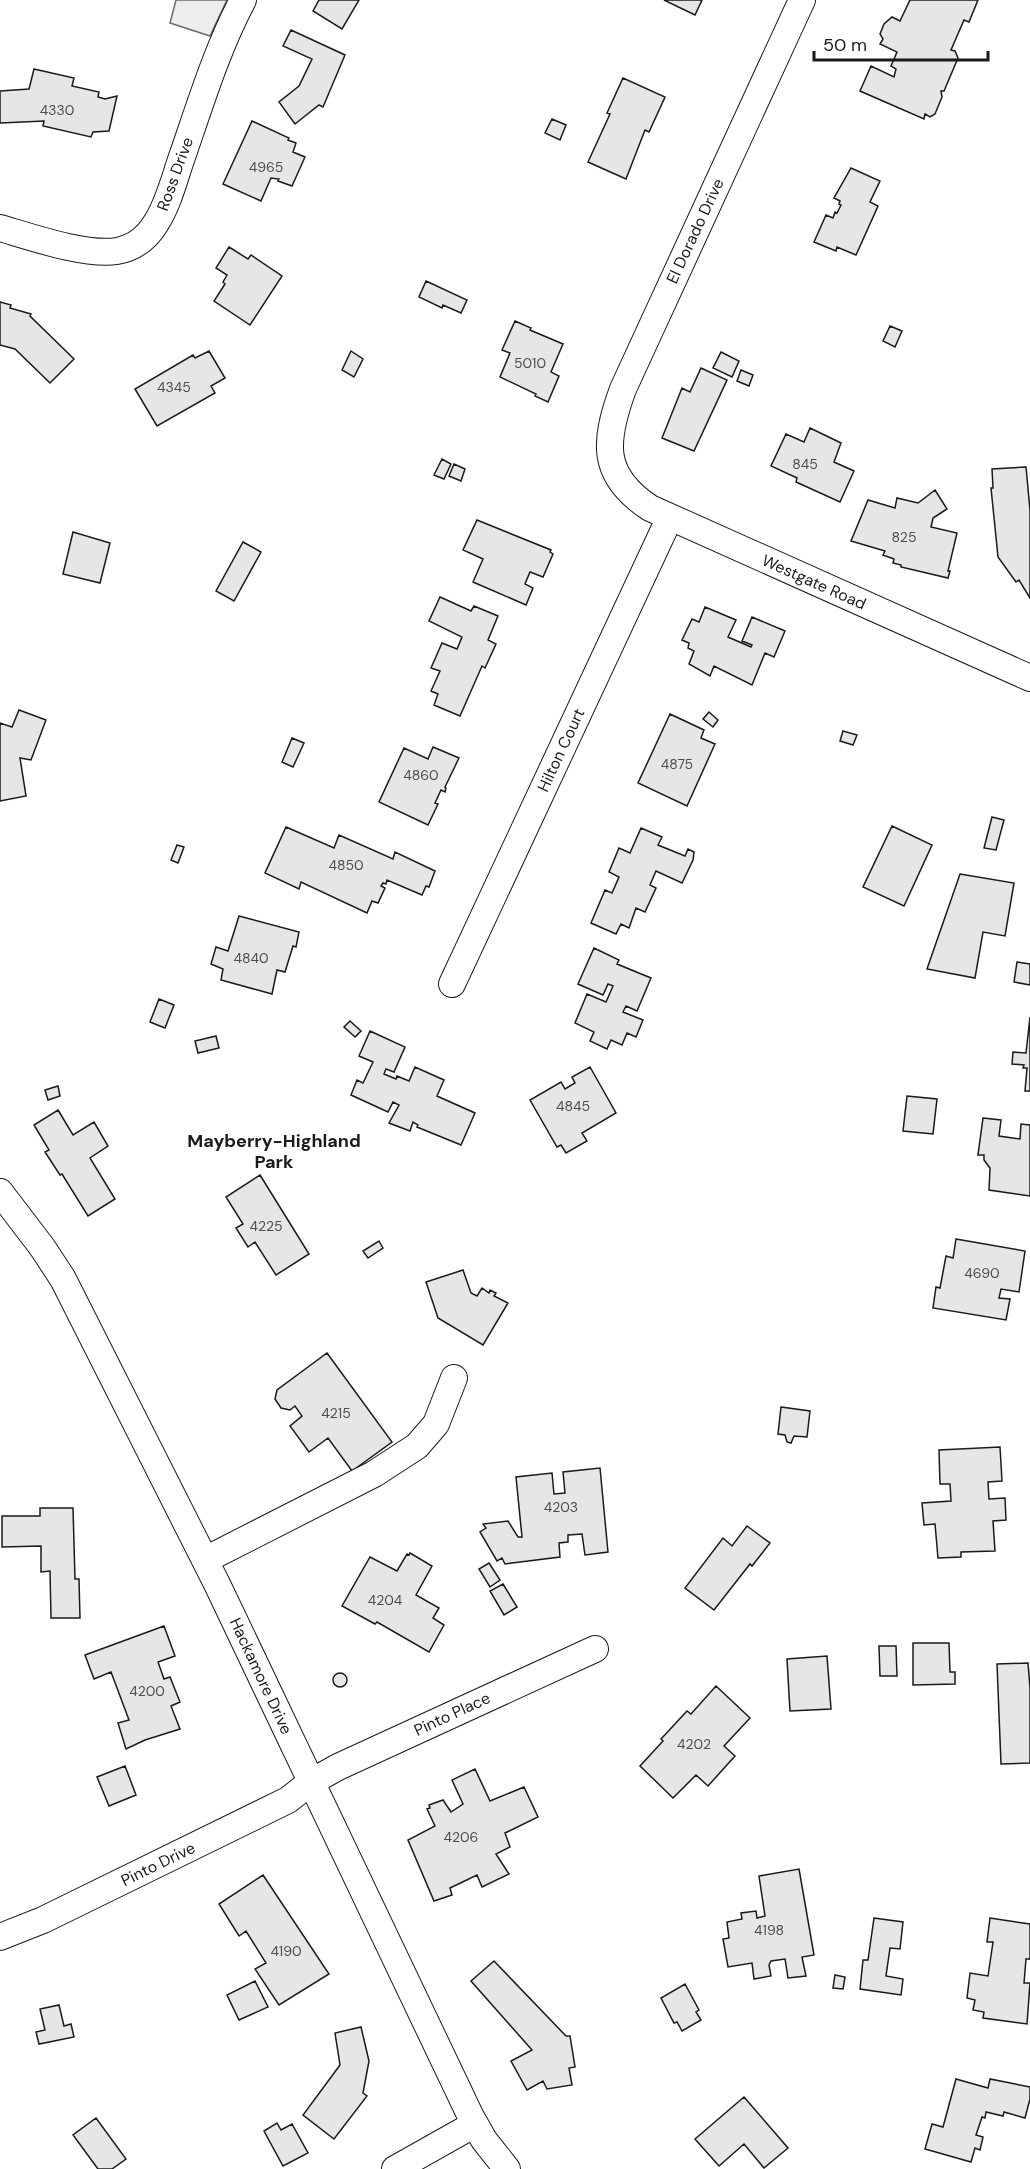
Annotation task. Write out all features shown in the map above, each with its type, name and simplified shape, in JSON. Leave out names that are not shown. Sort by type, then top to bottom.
[{"type":"street","name":"Ross Drive","points":[[0,228],[93,251],[115,251],[133,246],[145,237],[157,222],[168,198],[213,66],[229,26],[243,0]]},
{"type":"street","name":"El Dorado Drive","points":[[612,468],[611,432],[615,410],[623,389],[802,0]]},
{"type":"street","name":"Westgate Road","points":[[612,468],[622,485],[636,499],[670,517],[1030,678]]},
{"type":"street","name":"Hilton Court","points":[[452,984],[670,517]]},
{"type":"street","name":"Hackamore Drive","points":[[0,1192],[42,1247],[63,1280],[205,1560],[475,2124],[484,2140],[507,2169]]},
{"type":"street","points":[[205,1560],[374,1474],[417,1446],[436,1424],[453,1378]]},
{"type":"street","name":"Pinto Place","points":[[312,1782],[338,1767],[595,1649]]},
{"type":"street","name":"Pinto Drive","points":[[0,1937],[43,1920],[288,1800],[312,1782]]},
{"type":"street","points":[[394,2169],[475,2124]]},
{"type":"shaded area","points":[[176,0],[227,0],[210,36],[170,23]]},
{"type":"building","points":[[319,0],[359,0],[342,29],[313,11]]},
{"type":"building","points":[[664,0],[702,0],[695,15]]},
{"type":"building","points":[[910,0],[978,0],[969,22],[964,20],[951,50],[955,51],[958,58],[944,91],[941,91],[942,97],[935,114],[930,117],[925,114],[924,119],[860,91],[871,66],[894,77],[896,69],[891,66],[897,52],[880,44],[883,39],[880,34],[884,24],[892,17],[900,21]]},
{"type":"building","points":[[291,30],[345,55],[323,107],[319,105],[295,124],[279,102],[299,86],[312,59],[283,46]]},
{"type":"building","points":[[34,69],[74,78],[72,86],[99,92],[98,97],[105,99],[117,96],[109,131],[93,132],[91,137],[43,126],[44,121],[0,123],[0,91],[29,89]]},
{"type":"building","points":[[623,78],[665,97],[649,132],[645,130],[626,179],[588,162],[610,114],[607,113]]},
{"type":"building","points":[[552,119],[566,125],[560,140],[545,133]]},
{"type":"building","points":[[252,121],[289,138],[288,140],[296,143],[293,152],[305,157],[292,186],[278,181],[279,179],[271,178],[261,201],[223,184]]},
{"type":"building","points":[[851,168],[880,181],[870,202],[878,206],[856,255],[837,247],[836,251],[814,242],[826,215],[833,218],[841,205],[840,201],[834,198]]},
{"type":"building","points":[[229,247],[248,259],[251,255],[282,276],[250,325],[214,301],[225,284],[223,282],[227,275],[216,268]]},
{"type":"building","points":[[426,281],[467,300],[461,313],[443,305],[442,308],[419,297]]},
{"type":"building","points":[[0,302],[11,305],[10,308],[31,314],[30,316],[74,359],[50,383],[15,349],[0,345]]},
{"type":"building","points":[[515,321],[563,344],[551,372],[559,376],[548,402],[500,377],[510,353],[502,350]]},
{"type":"building","points":[[890,326],[902,331],[895,347],[883,341]]},
{"type":"building","points":[[209,351],[225,378],[211,386],[215,393],[157,426],[135,389],[193,355],[195,358]]},
{"type":"building","points":[[351,351],[363,359],[354,377],[342,370]]},
{"type":"building","points":[[721,352],[739,361],[732,377],[713,368]]},
{"type":"building","points":[[701,368],[727,380],[694,451],[662,438],[682,388],[690,392]]},
{"type":"building","points":[[741,370],[753,375],[749,386],[737,381]]},
{"type":"building","points":[[810,428],[841,443],[834,462],[854,471],[840,502],[796,482],[797,478],[771,466],[786,434],[804,442]]},
{"type":"building","points":[[442,459],[451,464],[444,479],[434,475]]},
{"type":"building","points":[[454,464],[465,469],[461,481],[449,476]]},
{"type":"building","points":[[1026,467],[1030,510],[1030,598],[1019,580],[1016,582],[998,557],[991,488],[993,488],[992,469]]},
{"type":"building","points":[[935,490],[947,509],[933,518],[931,527],[957,533],[948,578],[901,567],[893,563],[894,559],[883,555],[885,551],[851,541],[868,500],[895,508],[897,498],[918,503]]},
{"type":"building","points":[[477,520],[551,550],[553,554],[543,577],[530,572],[525,584],[533,588],[526,605],[473,582],[483,559],[463,550]]},
{"type":"building","points":[[73,532],[110,543],[100,583],[63,574]]},
{"type":"building","points":[[243,542],[261,552],[234,601],[216,591]]},
{"type":"building","points":[[440,597],[471,611],[474,606],[498,616],[488,640],[496,644],[485,668],[482,666],[460,716],[434,705],[438,694],[431,691],[440,671],[431,668],[442,643],[457,649],[462,637],[429,621]]},
{"type":"building","points":[[705,607],[736,620],[728,637],[751,647],[752,645],[742,641],[752,617],[785,631],[774,657],[765,653],[752,685],[714,666],[710,676],[689,664],[694,651],[688,648],[689,643],[682,640],[692,619],[699,622]]},
{"type":"building","points":[[19,710],[46,720],[31,760],[20,758],[26,796],[0,801],[0,723],[12,727]]},
{"type":"building","points":[[709,712],[718,720],[713,727],[703,719]]},
{"type":"building","points":[[670,714],[704,730],[701,738],[715,744],[687,806],[638,783]]},
{"type":"building","points":[[843,731],[857,735],[853,745],[840,741]]},
{"type":"building","points":[[292,738],[304,743],[293,767],[282,762]]},
{"type":"building","points":[[433,747],[459,758],[445,787],[445,792],[441,790],[435,803],[438,804],[428,825],[379,802],[404,748],[428,759]]},
{"type":"building","points":[[992,817],[1004,820],[996,850],[984,848]]},
{"type":"building","points":[[892,826],[932,845],[904,906],[863,887]]},
{"type":"building","points":[[286,827],[334,848],[339,835],[393,859],[395,852],[435,871],[429,887],[426,886],[422,895],[387,880],[386,884],[383,883],[381,886],[385,888],[378,903],[372,901],[367,913],[301,882],[299,889],[265,873]]},
{"type":"building","points":[[641,828],[662,837],[658,845],[685,856],[688,849],[694,852],[693,860],[682,883],[656,871],[650,885],[656,888],[645,912],[636,908],[629,928],[621,924],[616,934],[591,923],[605,890],[612,893],[619,877],[609,872],[619,848],[630,853]]},
{"type":"building","points":[[177,845],[184,847],[178,863],[171,860]]},
{"type":"building","points":[[960,874],[1014,883],[1005,936],[983,932],[975,978],[927,969]]},
{"type":"building","points":[[239,916],[299,932],[296,947],[293,946],[285,972],[277,970],[272,994],[221,980],[223,969],[211,964],[216,947],[228,951]]},
{"type":"building","points":[[594,948],[619,960],[617,964],[651,978],[637,1011],[626,1006],[623,1012],[643,1020],[636,1037],[627,1033],[622,1045],[611,1040],[607,1049],[590,1041],[594,1032],[575,1023],[587,994],[606,1002],[613,986],[608,984],[603,995],[578,984]]},
{"type":"building","points":[[1017,962],[1030,964],[1030,985],[1014,982]]},
{"type":"building","points":[[159,999],[174,1005],[165,1028],[150,1022]]},
{"type":"building","points":[[1030,1017],[1030,1091],[1025,1091],[1027,1068],[1023,1068],[1024,1065],[1012,1064],[1013,1052],[1026,1053]]},
{"type":"building","points":[[350,1021],[361,1031],[355,1037],[344,1027]]},
{"type":"building","points":[[370,1031],[405,1047],[394,1072],[386,1069],[384,1074],[409,1081],[415,1067],[444,1080],[437,1096],[475,1113],[461,1145],[417,1127],[418,1125],[413,1122],[410,1131],[389,1123],[399,1105],[393,1102],[388,1112],[351,1095],[357,1080],[363,1083],[373,1062],[359,1056]]},
{"type":"building","points":[[216,1036],[219,1048],[198,1053],[195,1041]]},
{"type":"building","points":[[590,1067],[616,1113],[582,1133],[587,1141],[566,1153],[561,1145],[557,1147],[530,1100],[561,1082],[565,1089],[575,1083],[572,1077]]},
{"type":"building","points":[[58,1086],[60,1096],[48,1100],[45,1090]]},
{"type":"building","points":[[907,1096],[937,1099],[933,1134],[903,1131]]},
{"type":"building","points":[[58,1110],[73,1135],[94,1122],[108,1146],[90,1158],[115,1199],[88,1216],[62,1174],[60,1175],[45,1152],[49,1150],[34,1125]]},
{"type":"building","points":[[983,1118],[1001,1120],[999,1136],[1020,1139],[1021,1124],[1030,1125],[1030,1196],[989,1190],[990,1168],[984,1160],[984,1155],[978,1155]]},
{"type":"building","points":[[260,1175],[309,1254],[276,1275],[255,1242],[248,1247],[236,1228],[243,1224],[226,1197]]},
{"type":"building","points":[[956,1239],[1025,1251],[1019,1292],[1001,1289],[999,1298],[1010,1299],[1006,1320],[933,1308],[936,1287],[940,1288],[946,1256],[953,1258]]},
{"type":"building","points":[[379,1241],[383,1248],[368,1258],[363,1251]]},
{"type":"building","points":[[463,1270],[471,1293],[477,1296],[482,1288],[489,1293],[490,1290],[496,1293],[494,1296],[508,1303],[483,1345],[438,1318],[426,1282]]},
{"type":"building","points":[[327,1353],[392,1442],[352,1471],[328,1438],[309,1452],[290,1426],[302,1416],[295,1406],[290,1410],[281,1408],[275,1399],[277,1390]]},
{"type":"building","points":[[781,1407],[810,1411],[807,1437],[794,1436],[791,1443],[787,1442],[785,1435],[778,1434]]},
{"type":"building","points":[[1000,1447],[1002,1481],[988,1482],[989,1499],[1005,1498],[1006,1520],[993,1521],[995,1551],[961,1552],[961,1557],[938,1558],[935,1524],[924,1525],[922,1503],[951,1501],[950,1484],[940,1484],[939,1450]]},
{"type":"building","points":[[600,1468],[608,1552],[585,1555],[582,1534],[568,1535],[568,1542],[559,1543],[560,1557],[505,1564],[502,1558],[497,1561],[480,1532],[486,1528],[483,1524],[508,1521],[518,1537],[522,1537],[516,1477],[552,1473],[554,1494],[565,1493],[563,1472]]},
{"type":"building","points":[[40,1508],[73,1508],[75,1579],[79,1579],[80,1618],[51,1618],[50,1571],[41,1572],[41,1546],[2,1547],[2,1516],[40,1516]]},
{"type":"building","points":[[747,1526],[770,1543],[752,1566],[750,1564],[714,1610],[685,1588],[723,1538],[732,1546]]},
{"type":"building","points":[[410,1553],[432,1566],[416,1595],[439,1608],[433,1618],[444,1625],[429,1652],[377,1622],[375,1624],[342,1606],[370,1557],[397,1571],[407,1554]]},
{"type":"building","points":[[489,1563],[500,1580],[490,1587],[479,1569]]},
{"type":"building","points":[[503,1584],[517,1607],[504,1615],[490,1591]]},
{"type":"building","points":[[164,1626],[175,1656],[158,1662],[164,1679],[170,1677],[180,1702],[171,1706],[180,1729],[145,1740],[126,1749],[118,1723],[129,1720],[111,1672],[94,1679],[85,1655]]},
{"type":"building","points":[[913,1643],[949,1643],[950,1672],[955,1672],[955,1684],[913,1685]]},
{"type":"building","points":[[879,1646],[896,1646],[897,1676],[880,1676]]},
{"type":"building","points":[[827,1656],[831,1709],[790,1711],[787,1659]]},
{"type":"building","points":[[1028,1663],[1030,1763],[1001,1764],[997,1664]]},
{"type":"building","points":[[340,1673],[345,1675],[347,1680],[345,1685],[340,1687],[335,1685],[333,1680],[335,1675]]},
{"type":"building","points":[[716,1686],[750,1718],[724,1746],[735,1756],[708,1786],[696,1775],[673,1798],[640,1766],[687,1711],[691,1714]]},
{"type":"building","points":[[125,1766],[136,1795],[109,1806],[97,1777]]},
{"type":"building","points":[[475,1769],[490,1801],[524,1787],[538,1817],[505,1833],[510,1847],[496,1854],[509,1874],[482,1887],[477,1875],[450,1888],[452,1895],[434,1901],[408,1840],[435,1826],[427,1809],[430,1808],[429,1805],[443,1800],[451,1812],[463,1804],[452,1780]]},
{"type":"building","points":[[799,1869],[814,1955],[802,1957],[806,1976],[788,1978],[785,1959],[771,1961],[769,1965],[771,1976],[754,1979],[752,1963],[728,1967],[723,1939],[729,1938],[727,1922],[742,1919],[741,1913],[756,1911],[757,1918],[765,1916],[759,1876]]},
{"type":"building","points":[[263,1875],[329,1974],[279,2005],[255,1969],[266,1963],[246,1931],[239,1936],[219,1904]]},
{"type":"building","points":[[874,1918],[903,1922],[900,1949],[890,1948],[886,1976],[903,1979],[901,1995],[860,1989],[863,1960],[868,1960]]},
{"type":"building","points":[[990,1918],[1030,1924],[1030,1959],[1026,1959],[1024,1983],[1030,1983],[1027,2024],[983,2018],[984,2012],[973,2010],[975,2000],[967,1998],[970,1973],[988,1976],[993,1942],[987,1942]]},
{"type":"building","points":[[494,1961],[566,2036],[570,2036],[575,2067],[569,2068],[572,2085],[547,2089],[543,2081],[527,2090],[511,2061],[532,2050],[471,1981]]},
{"type":"building","points":[[835,1975],[845,1977],[843,1989],[833,1988]]},
{"type":"building","points":[[255,1981],[268,2007],[239,2020],[227,1995]]},
{"type":"building","points":[[685,1984],[699,2010],[696,2012],[701,2020],[682,2031],[677,2022],[674,2023],[661,1998]]},
{"type":"building","points":[[59,2005],[64,2026],[71,2024],[74,2037],[39,2044],[36,2032],[45,2030],[40,2009]]},
{"type":"building","points":[[361,2027],[369,2061],[363,2093],[367,2096],[334,2139],[303,2115],[340,2065],[335,2033]]},
{"type":"building","points":[[956,2079],[988,2088],[990,2079],[1030,2087],[1030,2099],[1025,2118],[1004,2112],[1003,2116],[986,2112],[985,2118],[982,2117],[976,2135],[983,2137],[980,2150],[975,2148],[971,2162],[925,2149],[932,2124],[943,2127]]},
{"type":"building","points":[[744,2097],[788,2148],[764,2168],[744,2144],[719,2166],[695,2139]]},
{"type":"building","points":[[96,2118],[126,2159],[112,2169],[98,2169],[73,2135]]},
{"type":"building","points":[[277,2123],[281,2130],[292,2124],[308,2153],[283,2166],[264,2131]]},
{"type":"district","name":"Mayberry-Highland Park","points":[[274,1151]]}]
